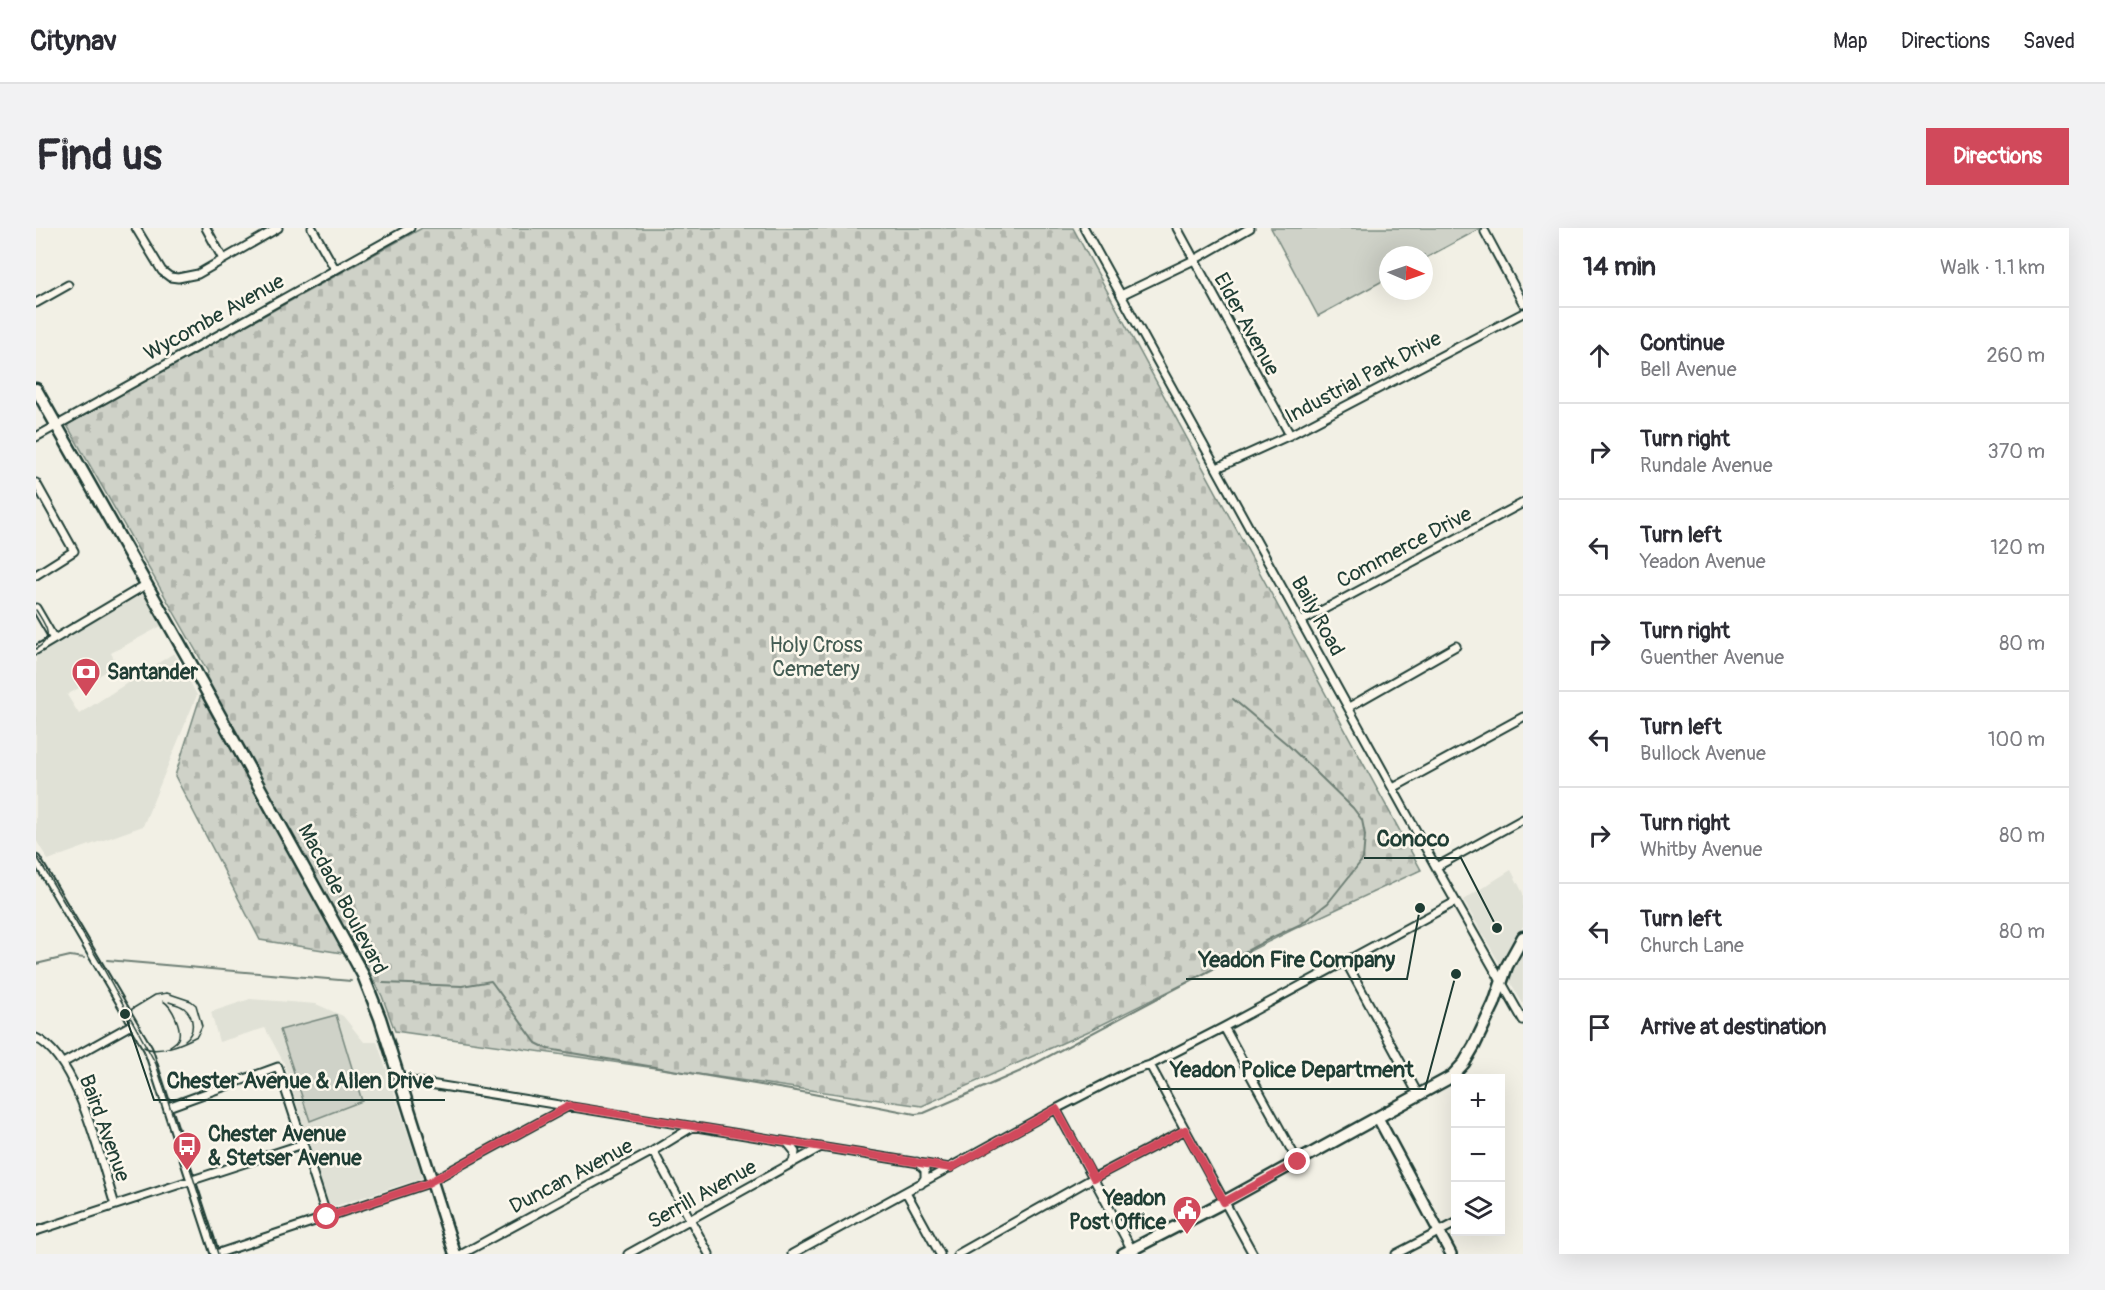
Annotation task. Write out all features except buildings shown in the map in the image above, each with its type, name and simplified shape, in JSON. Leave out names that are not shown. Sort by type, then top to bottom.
[{"type":"main road","name":"Macdade Boulevard","points":[[36,389],[355,959],[375,1003],[455,1254]]},
{"type":"main road","points":[[1130,1252],[1446,1081],[1464,1063],[1490,1012],[1507,966],[1523,937]]},
{"type":"street","points":[[136,228],[162,271],[170,277],[187,278],[278,228]]},
{"type":"street","points":[[206,228],[223,259]]},
{"type":"street","points":[[312,228],[335,269]]},
{"type":"street","name":"Wycombe Avenue","points":[[36,437],[410,228]]},
{"type":"street","name":"Baily Road","points":[[1084,228],[1455,902],[1523,1020]]},
{"type":"street","name":"Elder Avenue","points":[[1177,228],[1290,435]]},
{"type":"street","points":[[1121,295],[1194,260],[1250,228]]},
{"type":"street","points":[[1485,232],[1523,303]]},
{"type":"street","points":[[36,303],[68,285]]},
{"type":"street","name":"Industrial Park Drive","points":[[1217,468],[1290,435],[1523,313]]},
{"type":"street","points":[[36,483],[74,551],[36,575]]},
{"type":"street","name":"Commerce Drive","points":[[1302,621],[1523,502]]},
{"type":"street","points":[[36,649],[147,584]]},
{"type":"street","points":[[36,608],[54,639]]},
{"type":"street","points":[[1349,707],[1456,646]]},
{"type":"street","points":[[1394,788],[1523,717]]},
{"type":"street","points":[[1436,867],[1523,819]]},
{"type":"street","points":[[37,864],[151,1058],[216,1254],[432,1181],[569,1106]]},
{"type":"street","points":[[792,1254],[1056,1109],[1128,1072],[1150,1065],[1455,902]]},
{"type":"street","points":[[1346,960],[1419,1096]]},
{"type":"street","points":[[63,1063],[133,1024]]},
{"type":"street","points":[[1224,1026],[1298,1162]]},
{"type":"street","name":"Baird Avenue","points":[[36,1038],[49,1046],[63,1063],[85,1111],[115,1205]]},
{"type":"street","points":[[1150,1065],[1253,1254]]},
{"type":"street","points":[[168,1107],[278,1067],[327,1217]]},
{"type":"street","points":[[399,1078],[951,1168]]},
{"type":"street","points":[[1056,1109],[1094,1178],[1130,1252]]},
{"type":"street","points":[[1378,1118],[1451,1254]]},
{"type":"street","name":"Duncan Avenue","points":[[462,1254],[653,1151],[694,1126]]},
{"type":"street","points":[[958,1254],[1185,1130]]},
{"type":"street","points":[[785,1141],[795,1152],[792,1164]]},
{"type":"street","points":[[36,1231],[303,1144]]},
{"type":"street","name":"Serrill Avenue","points":[[628,1254],[821,1147]]},
{"type":"street","points":[[653,1151],[709,1254]]},
{"type":"street","points":[[916,1162],[922,1166],[925,1173],[920,1185]]},
{"type":"street","points":[[906,1192],[940,1254]]},
{"type":"street","points":[[1396,1254],[1451,1224]]},
{"type":"shaded area","points":[[145,587],[165,624],[111,653],[117,665],[67,695],[79,714],[174,653],[197,695],[143,826],[48,860],[36,840],[36,653]]},
{"type":"shaded area","points":[[1511,870],[1523,893],[1523,926],[1513,943],[1523,949],[1523,1004],[1463,900]]},
{"type":"shaded area","points":[[250,999],[316,1004],[343,1016],[364,1042],[377,1042],[423,1178],[329,1208],[284,1063],[265,1028],[219,1042],[211,1012]]},
{"type":"green space","name":"Holy Cross Cemetery","points":[[422,228],[1073,228],[1421,870],[1294,929],[1089,1031],[922,1106],[395,1031],[382,996],[361,956],[260,940],[175,776],[208,672],[67,425]]},
{"type":"green space","points":[[1271,228],[1481,228],[1433,254],[1433,246],[1379,246],[1379,283],[1318,316]]},
{"type":"green space","points":[[336,1015],[362,1101],[310,1121],[280,1030]]},
{"type":"waterway","points":[[383,983],[462,986],[491,981],[536,1043],[548,1049],[808,1093],[915,1114],[924,1113],[1021,1071],[1301,924],[1328,903],[1363,859],[1365,835],[1362,820],[1353,808],[1287,744],[1233,699]]},
{"type":"waterway","points":[[36,964],[70,956],[84,958]]},
{"type":"waterway","points":[[107,960],[351,981]]},
{"type":"tram line","points":[[36,610],[47,631],[46,640],[36,649]]},
{"type":"tram line","points":[[36,855],[102,966],[156,1064],[218,1254]]},
{"type":"tram line","points":[[129,1021],[132,1009],[155,995],[167,993],[196,1005],[202,1026],[197,1036],[163,1049],[144,1047]]},
{"type":"tram line","points":[[163,1001],[173,1013],[179,1030],[178,1039],[170,1046]]},
{"type":"tram line","points":[[169,1002],[182,1007],[192,1020],[191,1033],[185,1040]]},
{"type":"place","name":"Santander","points":[[86,698]]},
{"type":"place","name":"Yeadon Fire Company","points":[[1420,908]]},
{"type":"place","name":"Conoco","points":[[1497,928]]},
{"type":"place","name":"Yeadon Police Department","points":[[1456,974]]},
{"type":"place","name":"Chester Avenue & Allen Drive","points":[[125,1014]]},
{"type":"place","name":"Chester Avenue & Stetser Avenue","points":[[187,1172]]},
{"type":"place","name":"Yeadon Post Office","points":[[1187,1236]]},
{"type":"route","points":[[327,1217],[426,1184],[569,1106],[951,1168],[1056,1109],[1094,1178],[1185,1130],[1224,1202],[1298,1162]]}]
